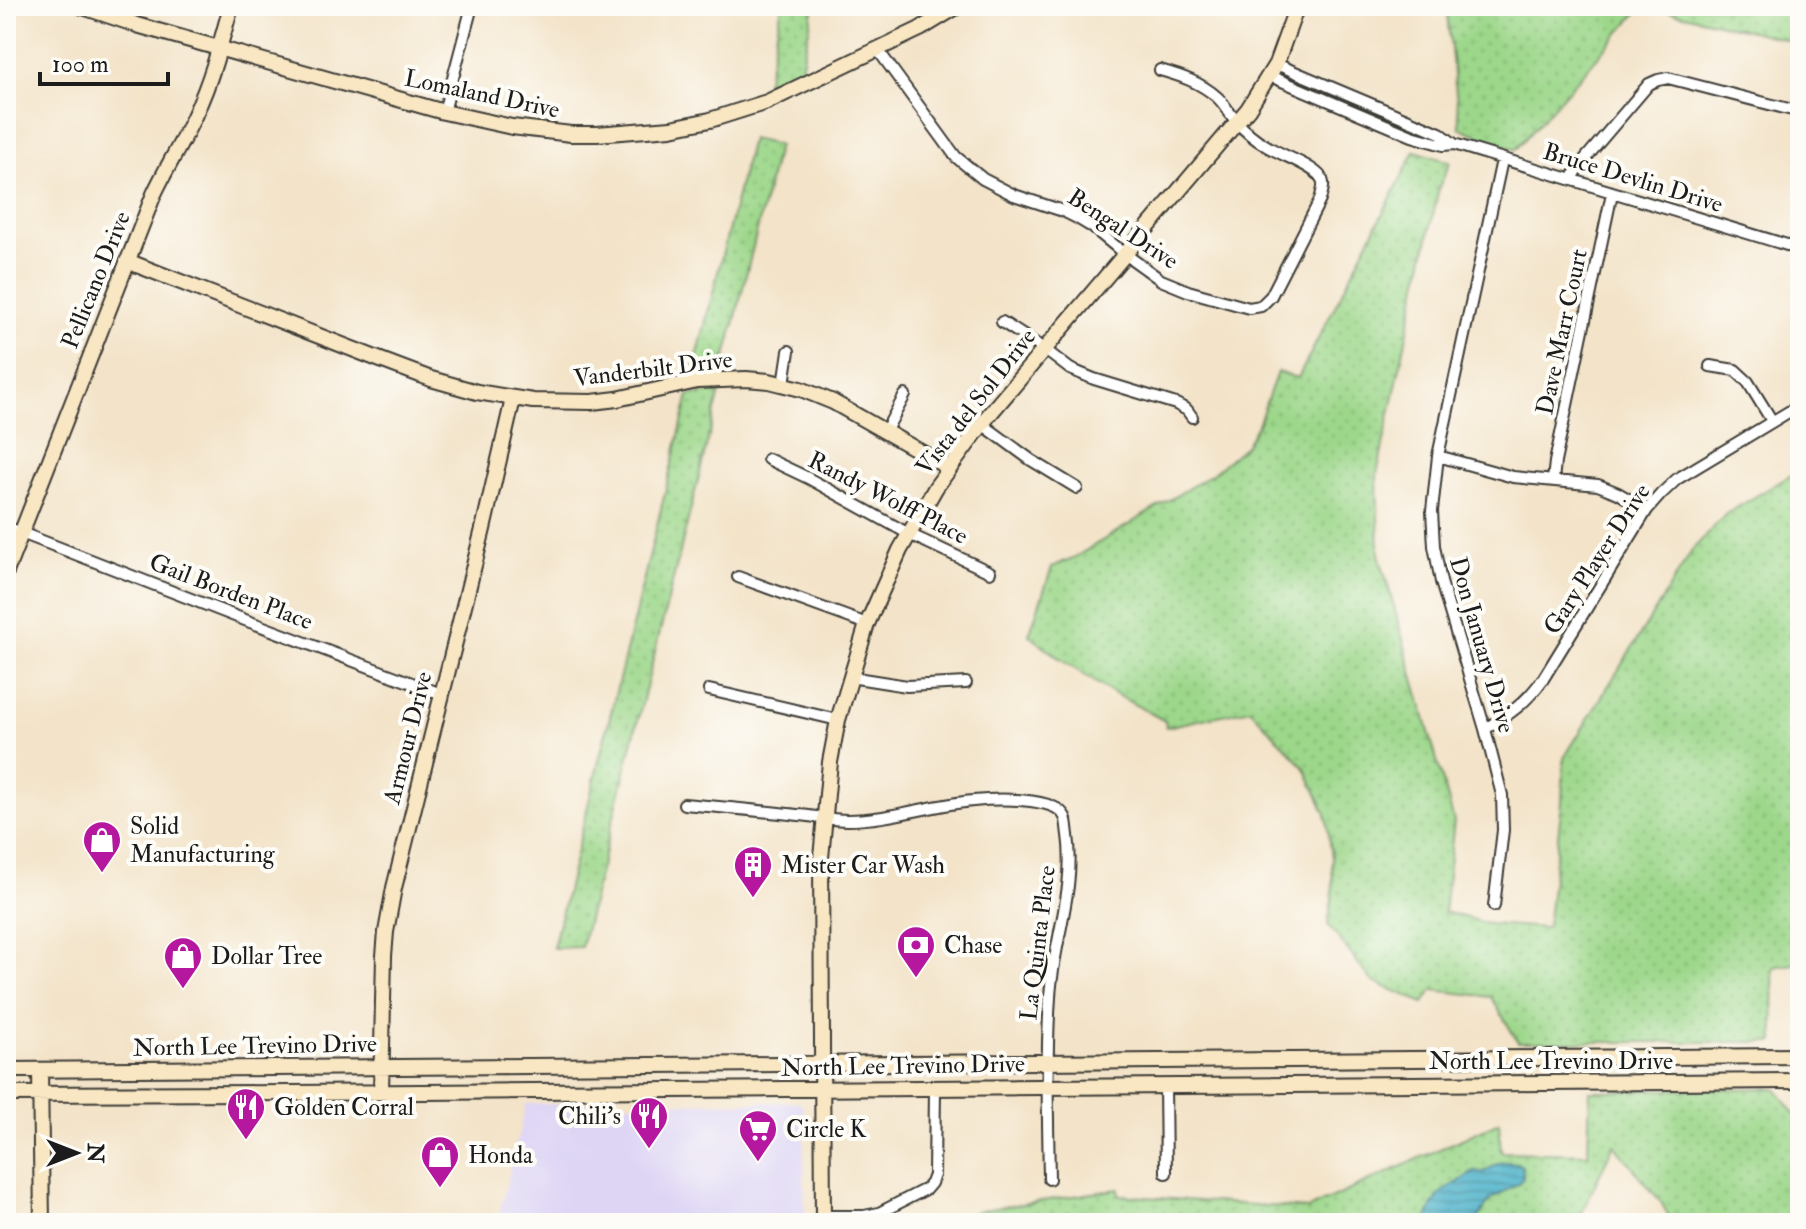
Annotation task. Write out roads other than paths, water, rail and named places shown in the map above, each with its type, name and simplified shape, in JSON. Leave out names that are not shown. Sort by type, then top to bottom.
[{"type":"main road","name":"Lomaland Drive","points":[[80,6],[444,112],[512,127],[571,134],[671,128],[710,120],[767,102],[878,50],[958,6]]},
{"type":"main road","name":"Pellicano Drive","points":[[6,572],[13,530],[169,163],[196,113],[231,6]]},
{"type":"main road","name":"Vista del Sol Drive","points":[[823,1220],[821,858],[824,817],[838,720],[867,624],[909,534],[949,468],[1044,349],[1237,123],[1273,70],[1297,6]]},
{"type":"main road","name":"Vanderbilt Drive","points":[[127,261],[431,379],[477,392],[513,399],[592,402],[697,381],[746,379],[784,384],[833,402],[949,468]]},
{"type":"main road","name":"Armour Drive","points":[[381,1092],[386,932],[395,882],[513,399]]},
{"type":"main road","name":"North Lee Trevino Drive","points":[[6,1070],[1800,1056]]},
{"type":"main road","points":[[580,1065],[581,1090]]},
{"type":"main road","points":[[203,1094],[204,1069]]},
{"type":"main road","points":[[40,1070],[42,1223]]},
{"type":"main road","name":"North Lee Trevino Drive","points":[[6,1094],[1800,1081]]},
{"type":"street","points":[[444,112],[472,6]]},
{"type":"street","name":"Bengal Drive","points":[[878,50],[956,157],[999,189],[1077,218],[1161,280],[1249,308],[1261,306],[1267,302],[1320,200],[1323,183],[1311,169],[1263,144],[1237,123],[1220,99],[1206,88],[1160,70]]},
{"type":"street","name":"Bruce Devlin Drive","points":[[1273,70],[1440,133],[1454,144],[1800,249]]},
{"type":"street","points":[[1572,180],[1579,166],[1649,84],[1658,80],[1668,78],[1800,112]]},
{"type":"street","name":"Don January Drive","points":[[1494,906],[1503,815],[1502,795],[1441,582],[1434,546],[1432,511],[1438,456],[1502,160]]},
{"type":"street","name":"Dave Marr Court","points":[[1553,480],[1612,193]]},
{"type":"street","points":[[1002,322],[1070,369],[1176,404],[1192,417]]},
{"type":"street","points":[[784,384],[789,351]]},
{"type":"street","points":[[1710,366],[1735,370],[1748,382],[1772,421]]},
{"type":"street","points":[[885,432],[905,395]]},
{"type":"street","name":"Gary Player Drive","points":[[1485,729],[1512,713],[1531,696],[1647,510],[1677,479],[1800,405]]},
{"type":"street","points":[[982,424],[1031,460],[1077,488]]},
{"type":"street","points":[[1438,456],[1513,477],[1598,485],[1647,510]]},
{"type":"street","name":"Randy Wolff Place","points":[[768,459],[909,534],[990,572]]},
{"type":"street","name":"Gail Borden Place","points":[[13,530],[441,694]]},
{"type":"street","points":[[738,577],[867,624]]},
{"type":"street","points":[[850,677],[907,686],[966,683]]},
{"type":"street","points":[[709,690],[838,720]]},
{"type":"street","name":"La Quinta Place","points":[[824,817],[863,820],[970,801],[994,800],[1043,803],[1065,816],[1070,868],[1066,908],[1050,991],[1047,1061],[1049,1179]]},
{"type":"street","points":[[684,804],[824,817]]},
{"type":"street","points":[[1165,1085],[1166,1173]]},
{"type":"street","points":[[823,1220],[879,1213],[926,1189],[934,1175],[935,1088]]},
{"type":"water","points":[[1506,1162],[1522,1166],[1523,1178],[1491,1199],[1475,1223],[1425,1223],[1441,1193],[1474,1172],[1484,1172]]},
{"type":"place","name":"Solid Manufacturing","points":[[102,874]]},
{"type":"place","name":"Mister Car Wash","points":[[753,899]]},
{"type":"place","name":"Chase","points":[[916,979]]},
{"type":"place","name":"Dollar Tree","points":[[183,990]]},
{"type":"place","name":"Golden Corral","points":[[246,1141]]},
{"type":"place","name":"Chili's","points":[[649,1150]]},
{"type":"place","name":"Circle K","points":[[758,1163]]},
{"type":"place","name":"Honda","points":[[440,1189]]}]
